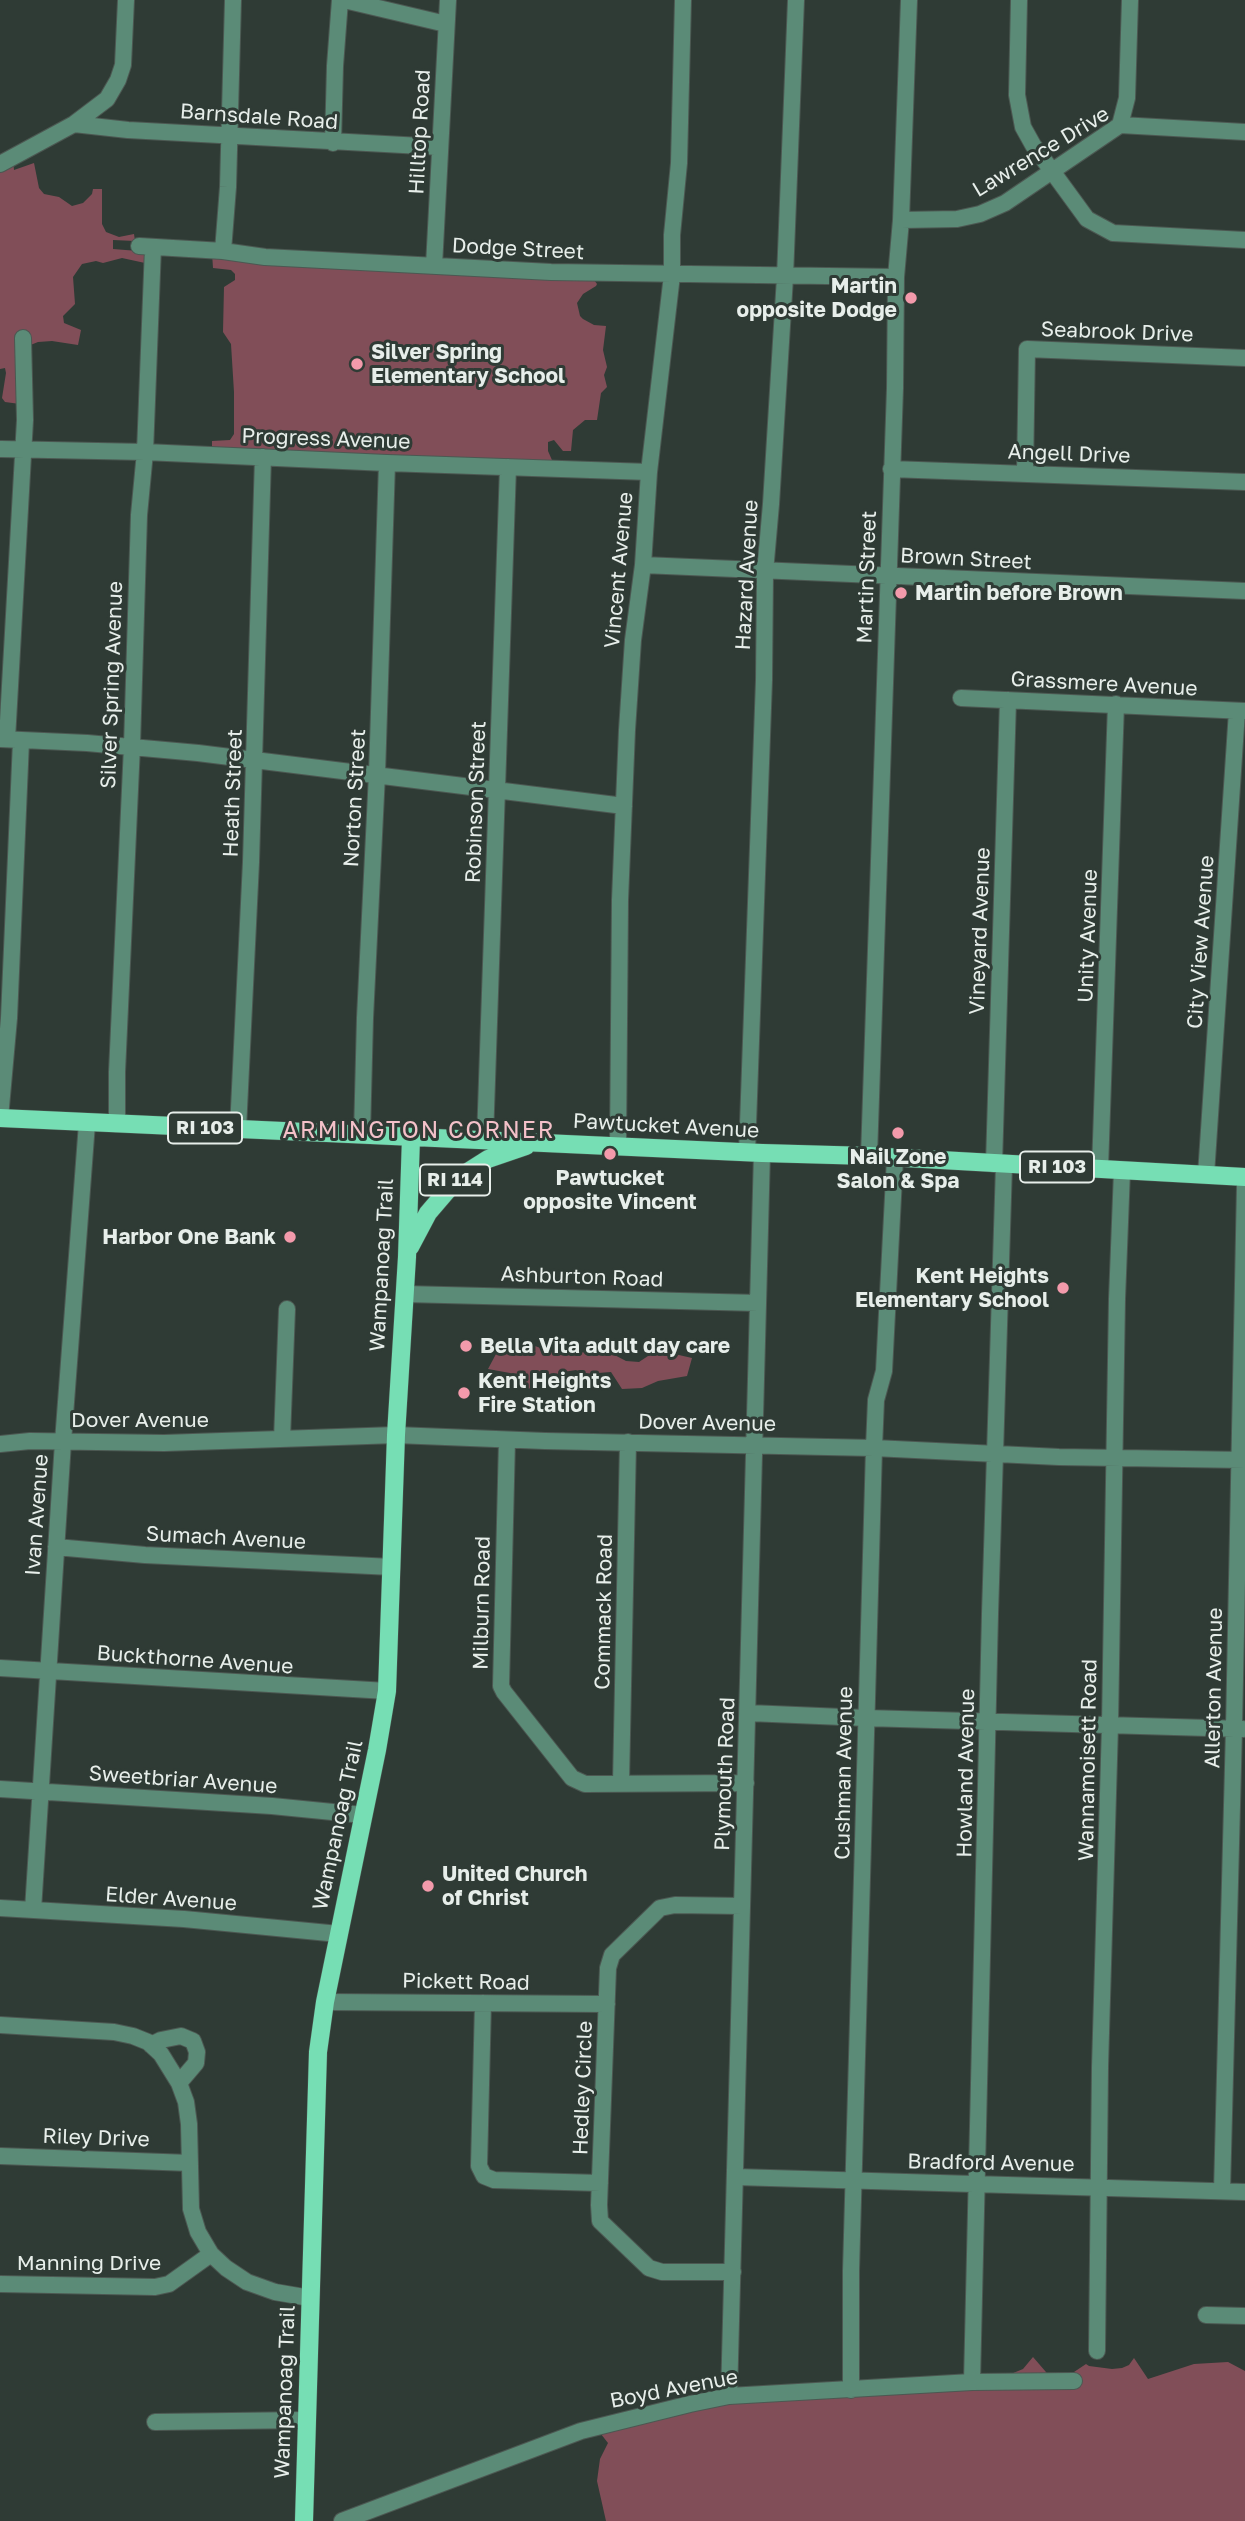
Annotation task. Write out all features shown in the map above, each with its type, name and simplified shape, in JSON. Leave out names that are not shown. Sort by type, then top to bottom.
[{"type":"main road","name":"Pawtucket Avenue","points":[[0,1118],[869,1156],[1245,1177]]},
{"type":"main road","name":"Wampanoag Trail","points":[[304,2521],[317,2063],[325,2002],[387,1691],[396,1435],[411,1138]]},
{"type":"main road","name":"RI 114","points":[[407,1257],[412,1240],[424,1220],[458,1178],[488,1159],[537,1142]]},
{"type":"street","points":[[0,164],[74,124],[107,99],[123,65],[126,0]]},
{"type":"street","points":[[223,251],[233,0]]},
{"type":"street","points":[[333,143],[335,66],[342,0],[446,24]]},
{"type":"street","name":"Hilltop Road","points":[[434,266],[448,0]]},
{"type":"street","name":"Vincent Avenue","points":[[618,1146],[620,900],[633,640],[672,275],[679,163],[683,0]]},
{"type":"street","name":"Hazard Avenue","points":[[754,1153],[759,766],[764,680],[765,572],[785,277],[796,0]]},
{"type":"street","name":"Martin Street","points":[[869,1156],[896,277],[901,220],[909,0]]},
{"type":"street","points":[[1019,0],[1017,95],[1023,127],[1087,219],[1099,228],[1113,233],[1245,240]]},
{"type":"street","points":[[1120,125],[1127,97],[1130,0]]},
{"type":"street","name":"Barnsdale Road","points":[[74,124],[128,131],[440,147]]},
{"type":"street","name":"Lawrence Drive","points":[[901,220],[957,219],[980,214],[1005,203],[1120,125],[1245,132]]},
{"type":"street","name":"Dodge Street","points":[[146,247],[223,251],[264,257],[551,272],[896,277]]},
{"type":"street","name":"Silver Spring Avenue","points":[[117,1124],[139,515],[145,452],[146,247]]},
{"type":"street","points":[[0,1118],[9,1018],[9,740],[23,450],[23,338]]},
{"type":"street","name":"Seabrook Drive","points":[[1025,473],[1027,349],[1245,358]]},
{"type":"street","name":"Progress Avenue","points":[[1,449],[145,452],[649,472]]},
{"type":"street","name":"Heath Street","points":[[238,1129],[255,762],[263,457]]},
{"type":"street","name":"Norton Street","points":[[362,1135],[387,463]]},
{"type":"street","name":"Robinson Street","points":[[485,1139],[508,467]]},
{"type":"street","name":"Angell Drive","points":[[891,469],[1245,482]]},
{"type":"street","name":"Brown Street","points":[[643,565],[1245,592]]},
{"type":"street","name":"Grassmere Avenue","points":[[961,698],[1241,711]]},
{"type":"street","name":"Vineyard Avenue","points":[[999,1165],[1008,700]]},
{"type":"street","name":"Unity Avenue","points":[[1100,1170],[1116,704]]},
{"type":"street","name":"City View Avenue","points":[[1206,1175],[1241,711]]},
{"type":"street","points":[[9,740],[132,746],[496,788],[624,806]]},
{"type":"street","name":"Ivan Avenue","points":[[33,1910],[62,1442],[86,1123]]},
{"type":"street","name":"Plymouth Road","points":[[729,2396],[758,1303],[754,1153]]},
{"type":"street","name":"Cushman Avenue","points":[[851,2390],[853,2182],[874,1448],[876,1400],[884,1371],[895,1158]]},
{"type":"street","name":"Howland Avenue","points":[[972,2382],[995,1454],[999,1165]]},
{"type":"street","name":"Wannamoisett Road","points":[[1097,2351],[1100,2067],[1122,1171]]},
{"type":"street","name":"Allerton Avenue","points":[[1222,2191],[1240,1728],[1245,1185]]},
{"type":"street","name":"Ashburton Road","points":[[405,1294],[758,1303]]},
{"type":"street","points":[[282,1439],[287,1309]]},
{"type":"street","name":"Dover Avenue","points":[[0,1444],[30,1441],[164,1443],[396,1435],[1242,1460]]},
{"type":"street","name":"Milburn Road","points":[[507,1440],[501,1686],[572,1778],[585,1784],[746,1783]]},
{"type":"street","name":"Commack Road","points":[[621,1783],[628,1443]]},
{"type":"street","name":"Sumach Avenue","points":[[57,1547],[145,1555],[392,1567]]},
{"type":"street","name":"Buckthorne Avenue","points":[[0,1668],[387,1691]]},
{"type":"street","points":[[749,1713],[1240,1728]]},
{"type":"street","name":"Sweetbriar Avenue","points":[[0,1789],[272,1806],[363,1815]]},
{"type":"street","name":"Hedley Circle","points":[[733,2272],[662,2272],[649,2268],[600,2221],[600,2183],[608,1968],[612,1955],[660,1908],[675,1905],[742,1906]]},
{"type":"street","name":"Elder Avenue","points":[[0,1908],[184,1919],[339,1934]]},
{"type":"street","name":"Pickett Road","points":[[325,2002],[607,2004]]},
{"type":"street","points":[[484,2003],[479,2166],[484,2176],[494,2180],[600,2183]]},
{"type":"street","points":[[0,2025],[114,2032],[148,2042],[161,2054],[179,2083],[186,2102],[191,2209],[198,2232],[211,2254],[226,2268],[247,2281],[275,2292],[310,2298]]},
{"type":"street","points":[[151,2045],[181,2036],[193,2041],[197,2052],[196,2063],[179,2083]]},
{"type":"street","name":"Riley Drive","points":[[0,2155],[190,2163]]},
{"type":"street","name":"Bradford Avenue","points":[[736,2177],[1245,2192]]},
{"type":"street","name":"Manning Drive","points":[[0,2284],[155,2287],[169,2284],[211,2254]]},
{"type":"street","points":[[1206,2315],[1245,2316]]},
{"type":"street","name":"Boyd Avenue","points":[[342,2521],[580,2431],[729,2396],[972,2382],[1074,2381]]},
{"type":"street","points":[[155,2422],[307,2420]]},
{"type":"shaded area","points":[[13,160],[14,170],[34,163],[39,188],[44,194],[59,197],[72,206],[83,203],[93,189],[102,189],[102,224],[106,232],[119,237],[134,234],[135,241],[113,240],[113,249],[138,251],[144,254],[145,263],[122,258],[103,263],[96,261],[82,264],[73,277],[75,304],[63,316],[64,323],[81,330],[78,345],[52,341],[28,346],[20,404],[5,402],[2,398],[6,373],[5,368],[0,369],[0,164]]},
{"type":"shaded area","name":"Silver Spring Elementary School","points":[[212,253],[594,280],[596,286],[583,294],[577,303],[583,319],[594,325],[606,326],[603,350],[607,367],[604,375],[607,387],[601,393],[597,420],[585,420],[573,430],[571,451],[563,451],[554,440],[548,442],[548,451],[555,467],[212,455],[212,441],[230,440],[234,434],[231,344],[223,332],[224,287],[235,280],[235,274],[231,270],[213,268]]},
{"type":"shaded area","points":[[527,1343],[559,1355],[605,1350],[626,1361],[639,1362],[657,1350],[692,1358],[687,1376],[658,1381],[642,1388],[622,1389],[611,1372],[585,1374],[576,1370],[563,1372],[555,1377],[552,1386],[514,1390],[516,1383],[510,1373],[488,1369],[496,1354],[507,1346]]},
{"type":"shaded area","points":[[1033,2357],[1052,2379],[1065,2378],[1086,2364],[1122,2368],[1129,2365],[1134,2358],[1148,2379],[1194,2364],[1228,2362],[1245,2371],[1245,2521],[606,2521],[597,2481],[600,2459],[608,2443],[597,2429],[726,2394],[1006,2376],[1023,2369]]},
{"type":"place","name":"Martin opposite Dodge","points":[[911,298]]},
{"type":"place","name":"Silver Spring Elementary School","points":[[357,364]]},
{"type":"place","name":"Martin before Brown","points":[[901,593]]},
{"type":"place","name":"Nail Zone Salon & Spa","points":[[898,1133]]},
{"type":"place","name":"Pawtucket opposite Vincent","points":[[610,1154]]},
{"type":"place","name":"Harbor One Bank","points":[[290,1237]]},
{"type":"place","name":"Kent Heights Elementary School","points":[[1063,1288]]},
{"type":"place","name":"Bella Vita adult day care","points":[[466,1346]]},
{"type":"place","name":"Kent Heights Fire Station","points":[[464,1393]]},
{"type":"place","name":"United Church of Christ","points":[[428,1886]]},
{"type":"district","name":"ARMINGTON CORNER","points":[[419,1131]]}]
